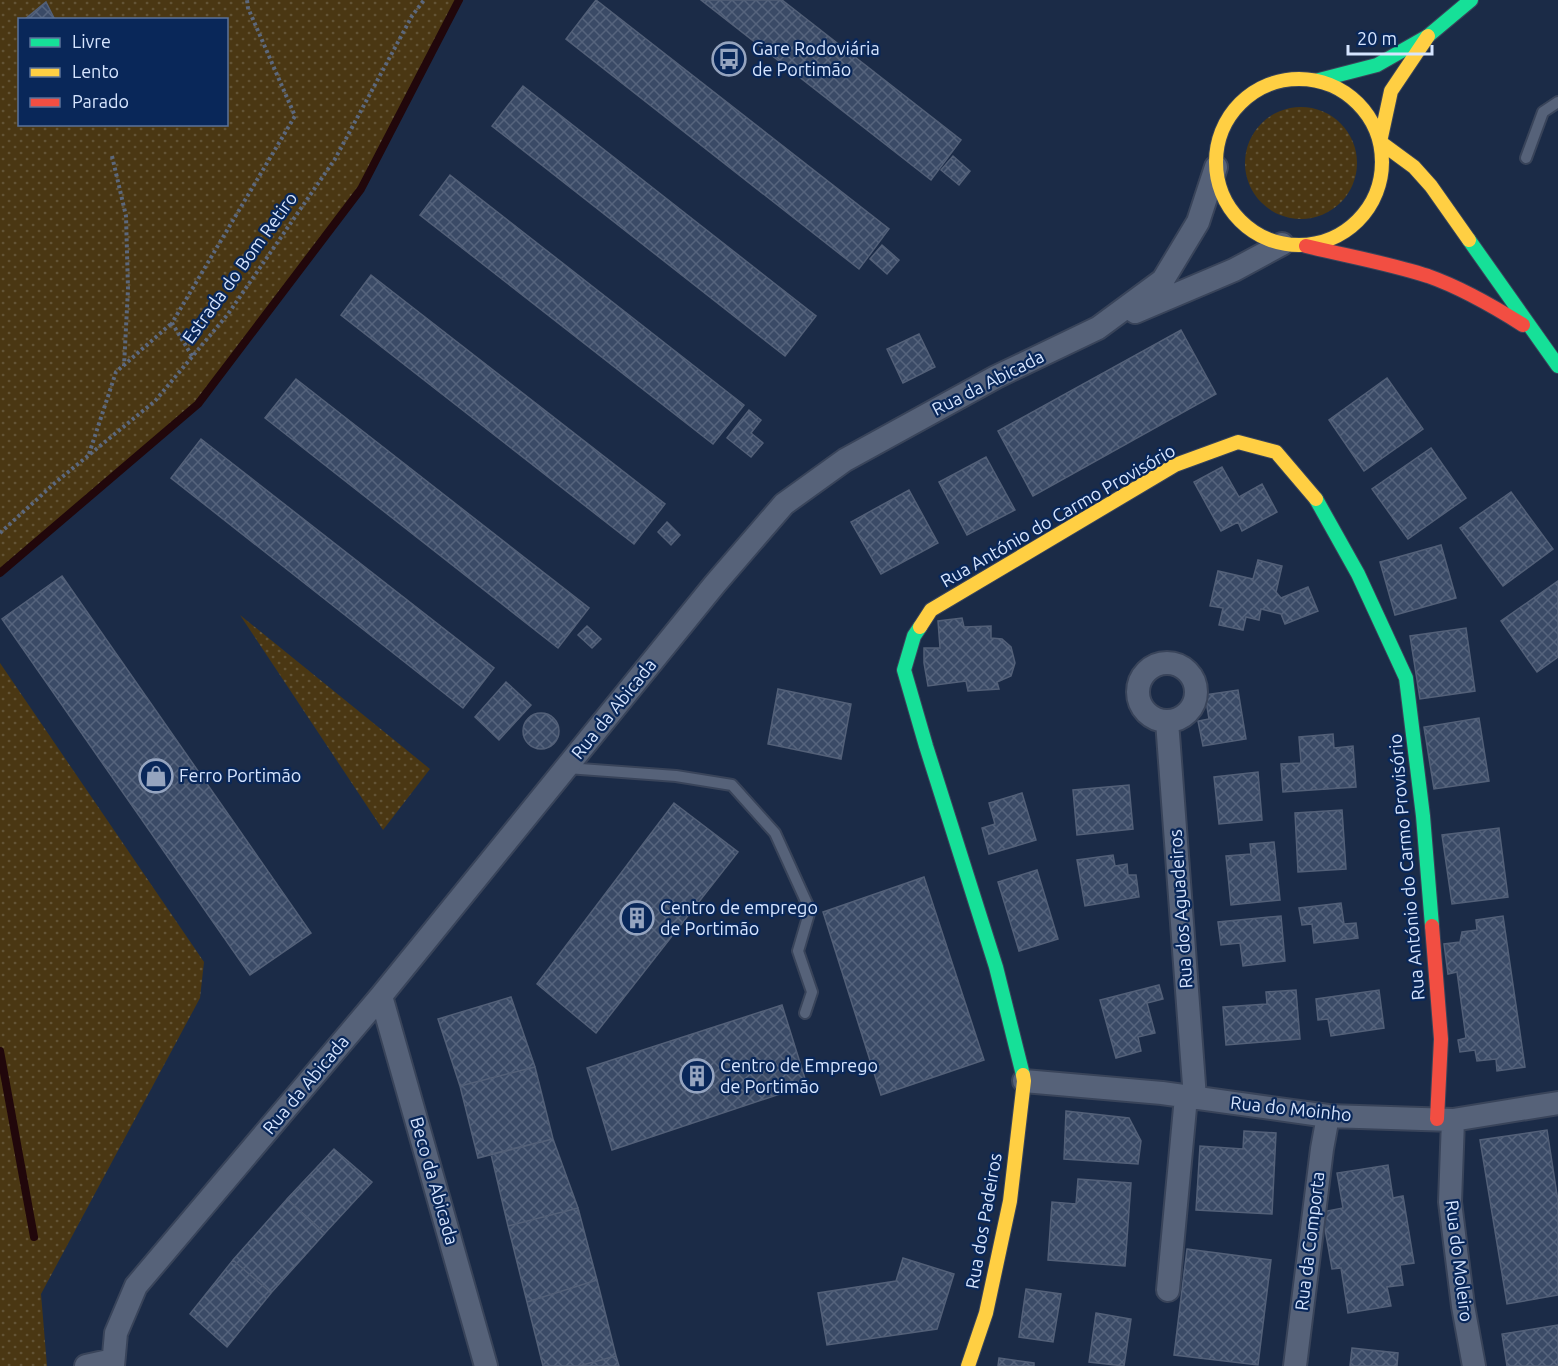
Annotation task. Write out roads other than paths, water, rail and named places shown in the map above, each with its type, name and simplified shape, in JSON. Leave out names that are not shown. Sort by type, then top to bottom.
[{"type":"street","points":[[1319,80],[1377,65],[1428,36],[1472,0]]},
{"type":"street","points":[[1098,328],[1293,244],[1338,236],[1366,212],[1381,179],[1380,142],[1391,91],[1428,36]]},
{"type":"street","points":[[1534,332],[1482,300],[1430,277],[1388,264],[1257,234],[1236,217],[1222,193],[1216,167],[1221,133],[1237,105],[1263,86],[1300,78],[1319,80],[1338,87],[1352,97],[1364,109],[1380,142],[1414,167],[1431,186],[1558,366]]},
{"type":"street","name":"Rua da Abicada","points":[[113,1363],[116,1333],[136,1286],[381,996],[715,584],[784,504],[845,460],[996,377],[1098,328],[1163,280],[1198,222],[1216,167]]},
{"type":"street","name":"Rua António do Carmo Provisório","points":[[1024,1081],[996,967],[904,670],[914,636],[931,610],[1175,465],[1238,442],[1276,452],[1317,501],[1358,574],[1406,678],[1423,816],[1441,1039],[1445,1120]]},
{"type":"street","name":"Rua dos Aguadeiros","points":[[1167,721],[1190,1097],[1168,1290]]},
{"type":"street","name":"Beco da Abicada","points":[[381,996],[486,1366]]},
{"type":"street","name":"Rua do Moinho","points":[[1024,1081],[1190,1097],[1328,1116],[1445,1120],[1558,1103]]},
{"type":"street","name":"Rua dos Padeiros","points":[[968,1366],[986,1313],[1010,1201],[1024,1081]]},
{"type":"street","name":"Rua da Comporta","points":[[1295,1366],[1328,1116]]},
{"type":"street","name":"Rua do Moleiro","points":[[1445,1120],[1450,1202],[1463,1306],[1474,1366]]},
{"type":"street","points":[[86,1366],[113,1363]]},
{"type":"lane","points":[[1526,158],[1543,112],[1558,102]]},
{"type":"lane","points":[[567,768],[676,776],[732,785],[775,833],[810,910],[798,951],[812,992],[805,1013]]},
{"type":"waterway","points":[[0,573],[198,404],[361,189],[459,0]]},
{"type":"waterway","points":[[0,1051],[34,1237]]},
{"type":"place","name":"Gare Rodoviária de Portimão","points":[[729,59]]},
{"type":"place","name":"Ferro Portimão","points":[[156,776]]},
{"type":"place","name":"Centro de emprego de Portimão","points":[[637,918]]},
{"type":"place","name":"Centro de Emprego de Portimão","points":[[697,1076]]}]
